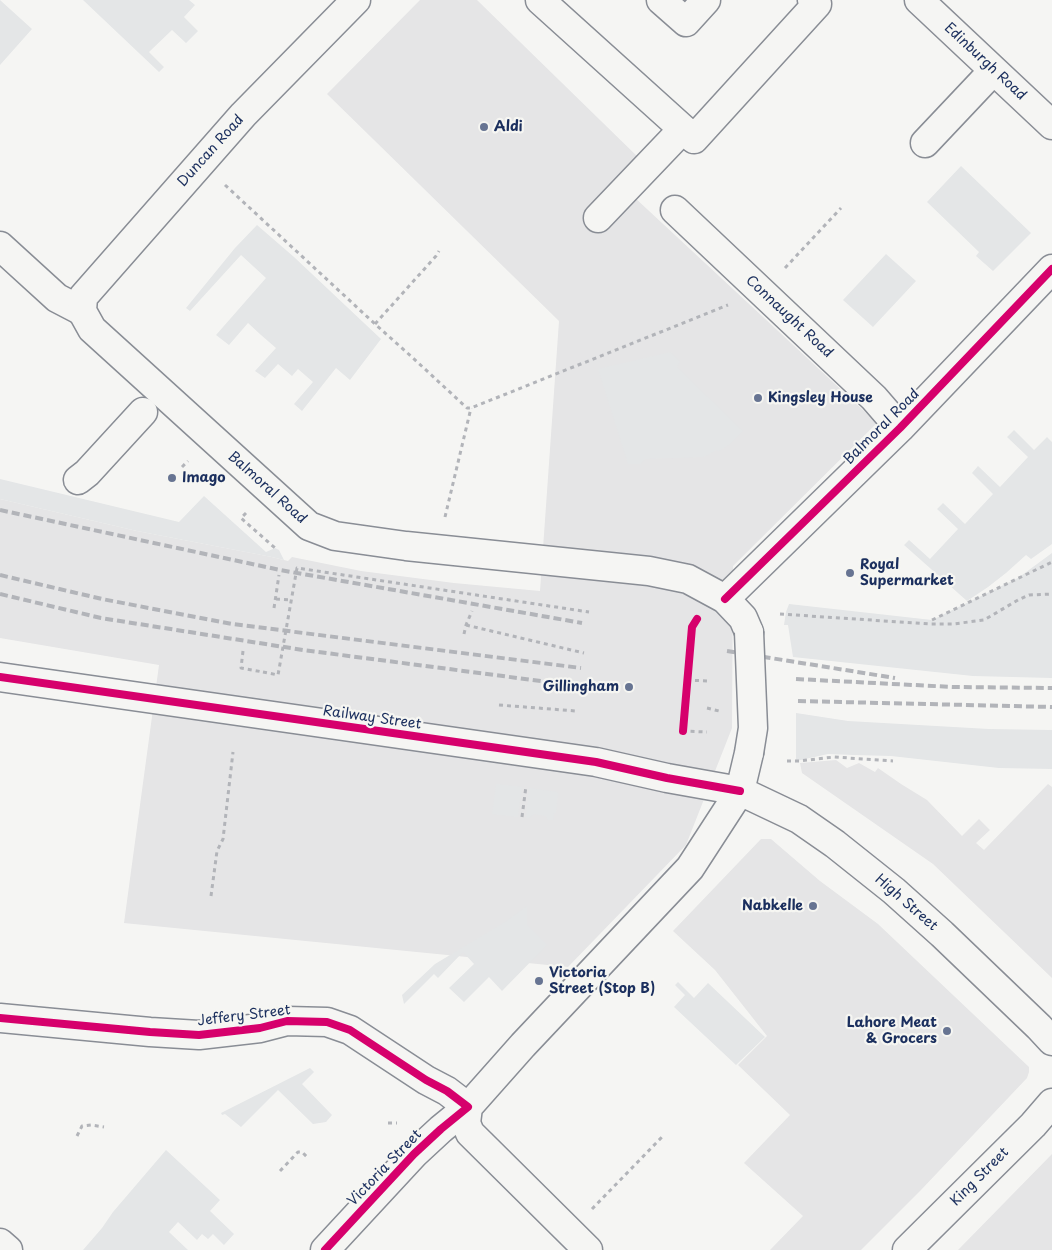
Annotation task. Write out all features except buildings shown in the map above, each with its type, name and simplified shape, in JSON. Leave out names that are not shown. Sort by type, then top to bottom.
[{"type":"main road","name":"Duncan Road","points":[[82,311],[83,296],[89,289],[243,115],[356,0]]},
{"type":"main road","points":[[540,0],[694,139],[817,4],[812,0]]},
{"type":"main road","points":[[661,0],[686,22],[706,0]]},
{"type":"main road","name":"Edinburgh Road","points":[[919,0],[1052,124]]},
{"type":"main road","points":[[925,143],[993,71]]},
{"type":"main road","points":[[598,218],[683,130]]},
{"type":"main road","name":"Connaught Road","points":[[675,210],[874,398],[900,428]]},
{"type":"main road","points":[[0,246],[57,298],[82,311]]},
{"type":"main road","name":"Balmoral Road","points":[[725,599],[900,428],[1052,268]]},
{"type":"main road","name":"Balmoral Road","points":[[82,311],[92,329],[309,526],[335,536],[406,546],[649,571],[688,579],[725,599],[743,618],[749,632],[754,728],[740,790]]},
{"type":"main road","points":[[78,480],[87,474],[143,412]]},
{"type":"main road","name":"Railway Street","points":[[0,678],[596,762],[667,778],[740,790]]},
{"type":"main road","name":"High Street","points":[[740,790],[799,819],[835,844],[894,891],[942,934],[1052,1041]]},
{"type":"main road","name":"Victoria Street","points":[[325,1250],[414,1154],[468,1107],[523,1045],[690,868],[740,790]]},
{"type":"main road","name":"Jeffery Street","points":[[0,1018],[199,1035],[260,1028],[287,1021],[327,1022],[350,1030],[426,1080],[447,1091],[468,1107]]},
{"type":"main road","name":"King Street","points":[[907,1250],[1033,1126],[1052,1103]]},
{"type":"main road","points":[[468,1107],[466,1124],[470,1133],[588,1250]]},
{"type":"main road","points":[[0,1243],[8,1250]]},
{"type":"path","points":[[221,182],[467,408],[734,303]]},
{"type":"path","points":[[763,292],[841,208]]},
{"type":"path","points":[[374,324],[439,251]]},
{"type":"path","points":[[443,526],[471,408]]},
{"type":"path","points":[[241,518],[275,548]]},
{"type":"path","points":[[932,620],[1052,562]]},
{"type":"path","points":[[243,651],[241,668],[278,675],[297,568],[589,612]]},
{"type":"path","points":[[274,608],[279,575]]},
{"type":"path","points":[[780,614],[953,624],[984,620],[1029,595],[1052,594]]},
{"type":"path","points":[[276,599],[292,600]]},
{"type":"path","points":[[464,634],[472,611]]},
{"type":"path","points":[[696,619],[692,627],[683,732],[707,732]]},
{"type":"path","points":[[466,625],[584,653]]},
{"type":"path","points":[[687,680],[708,681]]},
{"type":"path","points":[[499,704],[576,711]]},
{"type":"path","points":[[211,896],[216,851],[223,839],[233,752]]},
{"type":"path","points":[[787,761],[834,757],[893,761]]},
{"type":"path","points":[[522,817],[528,781]]},
{"type":"path","points":[[77,1136],[82,1126],[104,1127]]},
{"type":"path","points":[[590,1211],[662,1137]]},
{"type":"path","points":[[280,1171],[298,1152],[302,1152],[308,1158]]},
{"type":"shaded area","points":[[0,0],[32,29],[0,65]]},
{"type":"shaded area","points":[[83,0],[189,0],[195,5],[184,17],[198,31],[186,43],[172,30],[149,52],[164,67],[159,72]]},
{"type":"shaded area","points":[[420,0],[477,0],[641,160],[619,183],[877,423],[733,566],[732,728],[686,845],[568,967],[124,923],[159,665],[0,638],[0,499],[137,531],[288,561],[292,557],[361,571],[454,583],[540,591],[559,321],[327,94]]},
{"type":"shaded area","points":[[961,166],[1031,233],[993,271],[976,256],[979,252],[927,202]]},
{"type":"shaded area","points":[[257,225],[381,339],[350,380],[336,368],[302,411],[294,404],[313,382],[298,369],[292,376],[278,364],[265,378],[255,371],[276,348],[248,323],[229,345],[216,335],[266,278],[241,255],[190,311],[186,308],[235,248]]},
{"type":"shaded area","points":[[886,254],[916,281],[873,327],[843,300]]},
{"type":"shaded area","points":[[671,352],[680,362],[677,367],[743,431],[729,445],[706,456],[645,459],[641,464],[628,464],[598,369]]},
{"type":"shaded area","points":[[1014,430],[1034,450],[1047,437],[1052,442],[1052,544],[1031,559],[1026,555],[1006,573],[967,601],[904,545],[909,540],[930,559],[958,529],[937,509],[943,503],[965,524],[993,494],[972,473],[978,466],[1000,487],[1028,457],[1007,437]]},
{"type":"shaded area","points":[[0,479],[179,522],[204,496],[266,552],[275,548],[279,550],[284,560],[137,531],[0,499]]},
{"type":"shaded area","points":[[1052,553],[1052,678],[973,676],[793,657],[788,625],[784,625],[789,604],[932,620],[1018,578]]},
{"type":"shaded area","points":[[796,713],[848,721],[989,729],[1052,730],[1052,769],[999,768],[891,756],[828,754],[796,761]]},
{"type":"shaded area","points":[[836,760],[847,768],[859,763],[875,772],[878,768],[927,800],[962,836],[979,819],[990,830],[976,843],[984,850],[1048,784],[1052,787],[1052,978],[933,864],[802,773],[800,763]]},
{"type":"shaded area","points":[[496,784],[522,787],[518,817],[492,814]]},
{"type":"shaded area","points":[[529,788],[557,792],[556,813],[554,813],[553,820],[548,820],[546,816],[534,814],[526,818]]},
{"type":"shaded area","points":[[761,839],[771,839],[820,881],[878,924],[1029,1067],[1027,1078],[921,1190],[861,1250],[770,1250],[803,1216],[744,1163],[790,1115],[738,1065],[767,1036],[715,970],[673,931]]},
{"type":"shaded area","points":[[527,906],[527,925],[547,945],[502,991],[489,977],[464,1002],[449,988],[474,964],[463,952],[438,978],[434,974],[404,1004],[402,995],[435,964],[505,922]]},
{"type":"shaded area","points":[[678,982],[694,998],[708,983],[765,1037],[736,1065],[674,1007],[685,995],[675,985]]},
{"type":"shaded area","points":[[310,1068],[314,1072],[302,1084],[332,1115],[326,1122],[313,1124],[278,1090],[241,1127],[225,1114],[222,1115],[221,1113]]},
{"type":"shaded area","points":[[166,1150],[220,1200],[210,1211],[234,1234],[224,1245],[213,1234],[208,1239],[202,1234],[197,1240],[178,1222],[169,1232],[188,1250],[83,1250],[113,1212]]},
{"type":"shaded area","points":[[1052,1154],[1052,1250],[958,1250]]},
{"type":"railway","points":[[0,510],[280,570],[582,623]]},
{"type":"railway","points":[[0,575],[102,599],[232,624],[581,668]]},
{"type":"railway","points":[[0,594],[101,618],[303,650],[579,686]]},
{"type":"railway","points":[[727,651],[895,678]]},
{"type":"railway","points":[[796,679],[953,687],[1052,688]]},
{"type":"railway","points":[[798,701],[1052,707]]},
{"type":"cycle path","points":[[725,599],[900,428],[1052,269]]},
{"type":"cycle path","points":[[683,731],[692,627],[697,619]]},
{"type":"cycle path","points":[[0,677],[596,762],[667,778],[740,791]]},
{"type":"cycle path","points":[[0,1018],[199,1035],[260,1028],[287,1021],[327,1022],[350,1030],[426,1080],[447,1091],[468,1107],[414,1154],[325,1250]]},
{"type":"place","name":"Aldi","points":[[484,127]]},
{"type":"place","name":"Kingsley House","points":[[758,398]]},
{"type":"place","name":"Imago","points":[[172,478]]},
{"type":"place","name":"Royal Supermarket","points":[[850,573]]},
{"type":"place","name":"Gillingham","points":[[629,687]]},
{"type":"place","name":"Nabkelle","points":[[813,906]]},
{"type":"place","name":"Victoria Street (Stop B)","points":[[539,981]]},
{"type":"place","name":"Lahore Meat & Grocers","points":[[947,1031]]}]
